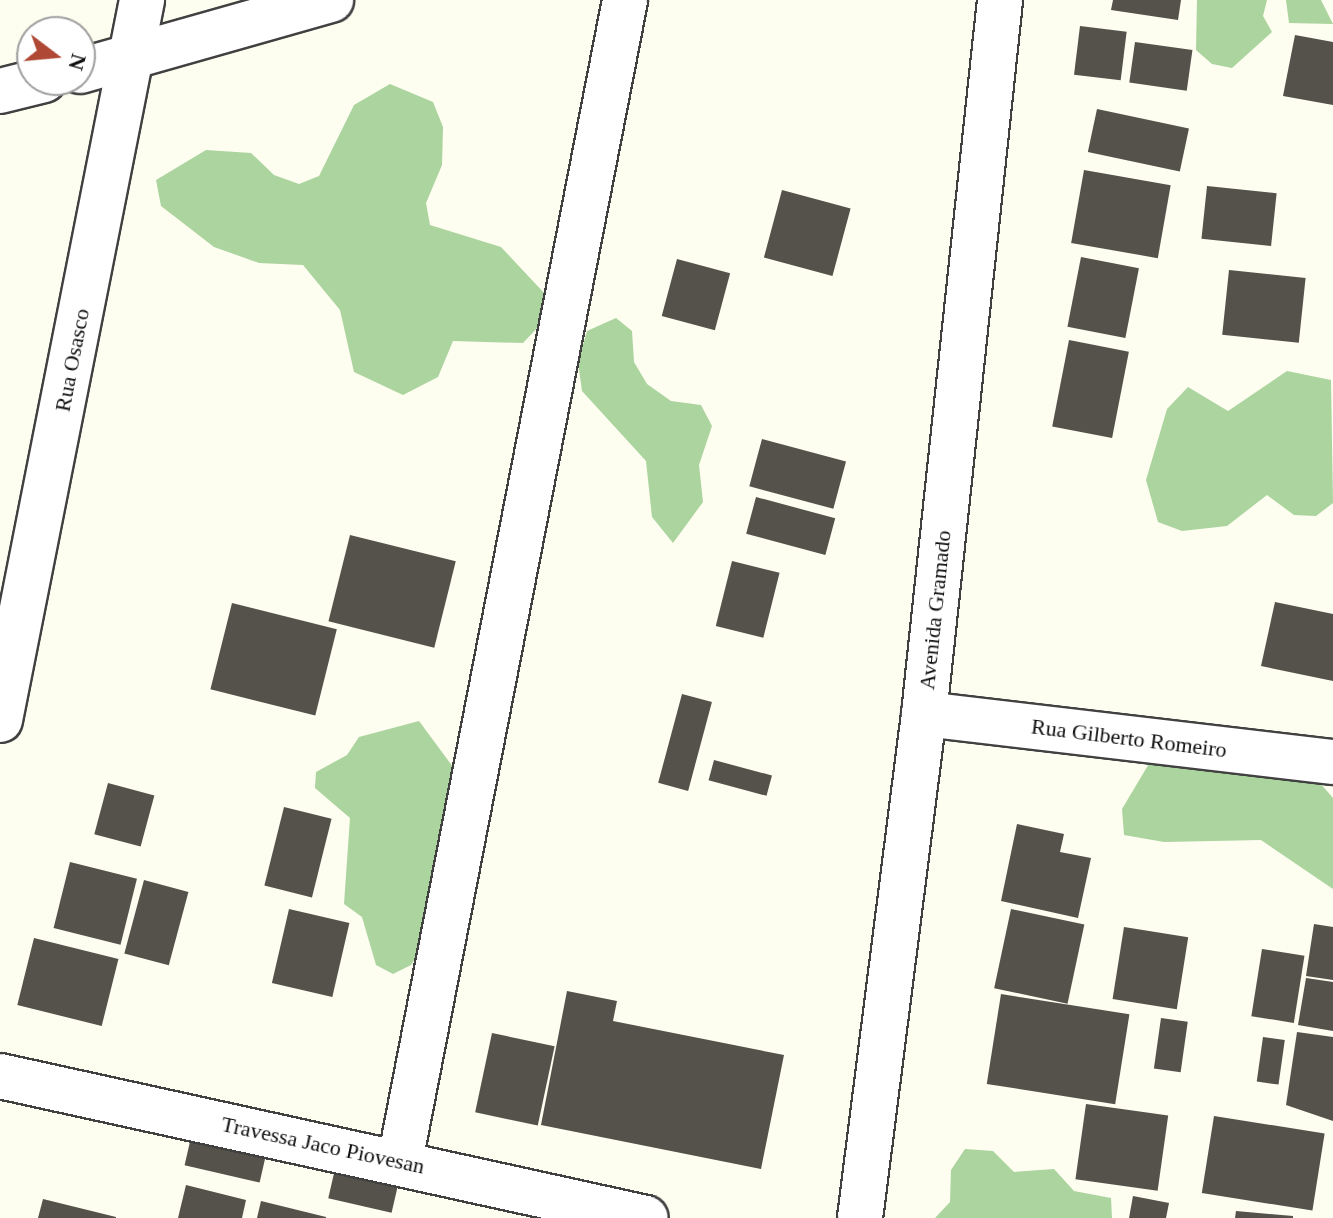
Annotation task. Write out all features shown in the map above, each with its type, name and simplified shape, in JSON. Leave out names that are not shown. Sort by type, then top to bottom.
[{"type":"street","name":"Rua Osasco","points":[[0,720],[142,0]]},
{"type":"street","points":[[96,67],[331,0]]},
{"type":"street","points":[[400,1161],[625,0]]},
{"type":"street","name":"Avenida Gramado","points":[[860,1218],[924,714],[1000,0]]},
{"type":"street","name":"Rua Gilberto Romeiro","points":[[924,714],[1333,762]]},
{"type":"street","name":"Travessa Jaco Piovesan","points":[[0,1076],[400,1161],[646,1218]]},
{"type":"green space","points":[[1197,0],[1267,0],[1263,16],[1272,32],[1232,68],[1212,64],[1196,50]]},
{"type":"green space","points":[[1286,0],[1321,0],[1333,24],[1289,23]]},
{"type":"green space","points":[[390,84],[433,102],[443,127],[442,165],[426,203],[430,225],[501,247],[546,295],[540,325],[523,343],[453,341],[438,377],[403,395],[354,372],[340,310],[303,265],[259,263],[214,247],[161,206],[156,180],[206,150],[251,153],[274,175],[299,184],[319,176],[354,105]]},
{"type":"green space","points":[[616,318],[632,331],[634,362],[647,384],[671,401],[701,405],[712,426],[699,465],[703,502],[673,543],[652,517],[646,461],[582,391],[578,362],[587,331]]},
{"type":"green space","points":[[1287,371],[1331,380],[1333,503],[1316,516],[1294,515],[1267,495],[1227,526],[1182,531],[1158,522],[1146,480],[1167,409],[1188,387],[1228,411]]},
{"type":"green space","points":[[419,721],[456,771],[428,938],[411,965],[393,974],[376,965],[362,917],[344,904],[350,818],[315,788],[316,772],[347,755],[359,737]]},
{"type":"green space","points":[[1150,762],[1314,776],[1333,798],[1333,889],[1261,840],[1164,842],[1124,835],[1122,809]]},
{"type":"green space","points":[[965,1149],[993,1151],[1014,1172],[1054,1169],[1074,1191],[1111,1198],[1112,1218],[935,1218],[950,1202],[951,1170]]},
{"type":"building","points":[[1113,0],[1181,0],[1178,20],[1111,10]]},
{"type":"building","points":[[1080,26],[1127,32],[1121,80],[1074,75]]},
{"type":"building","points":[[1295,35],[1333,42],[1333,105],[1283,96]]},
{"type":"building","points":[[1135,42],[1192,50],[1187,91],[1129,83]]},
{"type":"building","points":[[1097,109],[1189,129],[1180,172],[1088,152]]},
{"type":"building","points":[[1084,170],[1171,185],[1158,258],[1071,243]]},
{"type":"building","points":[[1207,186],[1277,193],[1271,246],[1201,239]]},
{"type":"building","points":[[782,190],[851,208],[832,276],[764,258]]},
{"type":"building","points":[[1081,257],[1139,268],[1125,338],[1067,327]]},
{"type":"building","points":[[677,259],[730,273],[715,330],[662,316]]},
{"type":"building","points":[[1229,270],[1306,278],[1299,343],[1222,335]]},
{"type":"building","points":[[1069,340],[1129,352],[1112,438],[1052,426]]},
{"type":"building","points":[[762,439],[846,462],[833,509],[749,486]]},
{"type":"building","points":[[756,497],[835,518],[825,555],[746,534]]},
{"type":"building","points":[[350,535],[456,561],[434,648],[328,621]]},
{"type":"building","points":[[732,561],[780,573],[763,638],[716,626]]},
{"type":"building","points":[[1275,602],[1333,614],[1333,681],[1261,666]]},
{"type":"building","points":[[232,603],[337,629],[315,715],[210,689]]},
{"type":"building","points":[[682,694],[712,702],[688,791],[658,783]]},
{"type":"building","points":[[714,760],[772,776],[767,796],[709,780]]},
{"type":"building","points":[[108,783],[154,795],[141,847],[94,834]]},
{"type":"building","points":[[284,807],[332,819],[312,897],[264,886]]},
{"type":"building","points":[[1017,824],[1064,834],[1060,852],[1091,858],[1078,918],[1001,901]]},
{"type":"building","points":[[70,862],[137,879],[120,945],[54,928]]},
{"type":"building","points":[[144,880],[188,892],[169,965],[124,953]]},
{"type":"building","points":[[289,909],[349,923],[332,997],[272,983]]},
{"type":"building","points":[[1011,909],[1084,925],[1068,1004],[994,988]]},
{"type":"building","points":[[1314,924],[1333,927],[1333,980],[1306,976]]},
{"type":"building","points":[[1124,927],[1188,937],[1177,1009],[1113,999]]},
{"type":"building","points":[[34,938],[118,959],[102,1026],[17,1005]]},
{"type":"building","points":[[1262,949],[1304,956],[1294,1023],[1251,1016]]},
{"type":"building","points":[[1306,978],[1333,982],[1333,1031],[1298,1025]]},
{"type":"building","points":[[567,991],[617,1001],[613,1021],[784,1055],[761,1169],[541,1125]]},
{"type":"building","points":[[1001,994],[1129,1014],[1115,1104],[987,1084]]},
{"type":"building","points":[[1161,1018],[1188,1022],[1181,1072],[1154,1069]]},
{"type":"building","points":[[1297,1032],[1333,1037],[1333,1121],[1286,1105]]},
{"type":"building","points":[[492,1033],[555,1046],[538,1126],[475,1112]]},
{"type":"building","points":[[1263,1037],[1285,1040],[1279,1085],[1257,1082]]},
{"type":"building","points":[[1086,1104],[1168,1116],[1158,1191],[1075,1179]]},
{"type":"building","points":[[1214,1116],[1325,1134],[1312,1211],[1202,1193]]},
{"type":"building","points":[[192,1133],[267,1150],[260,1182],[185,1165]]},
{"type":"building","points":[[335,1169],[398,1184],[392,1213],[328,1198]]},
{"type":"building","points":[[186,1185],[246,1200],[242,1218],[178,1218]]},
{"type":"building","points":[[1133,1196],[1169,1203],[1166,1218],[1129,1218]]},
{"type":"building","points":[[43,1199],[116,1217],[116,1218],[38,1218]]},
{"type":"building","points":[[261,1201],[326,1217],[326,1218],[257,1218]]},
{"type":"building","points":[[1236,1211],[1293,1216],[1293,1218],[1235,1218]]}]
